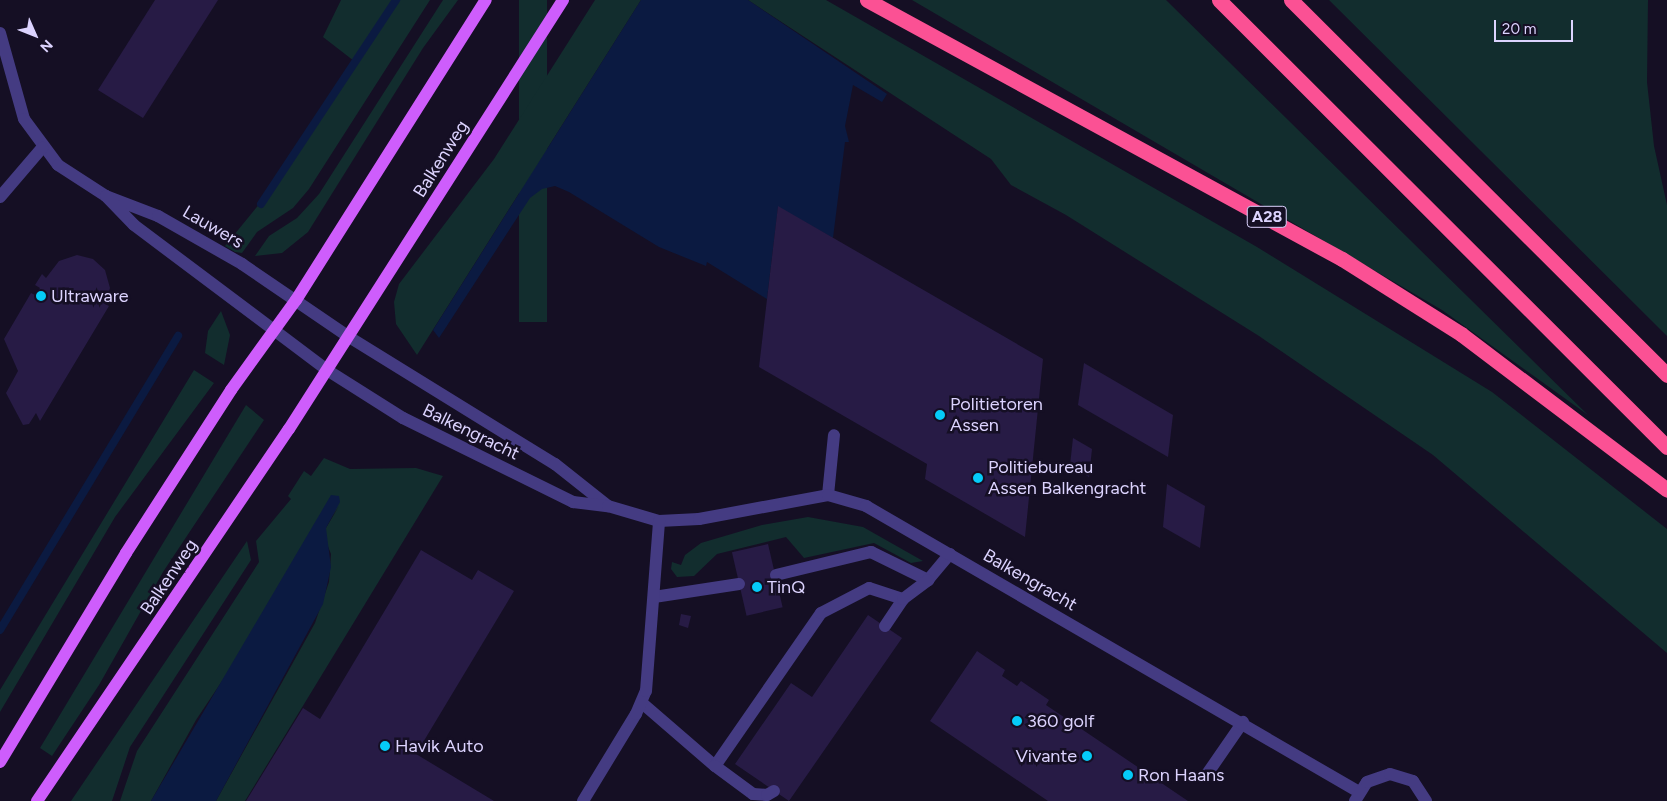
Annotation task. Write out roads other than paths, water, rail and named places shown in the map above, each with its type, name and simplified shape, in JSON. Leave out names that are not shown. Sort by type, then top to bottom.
[{"type":"highway","name":"A28","points":[[867,0],[1342,259],[1461,334],[1667,490]]},
{"type":"highway","points":[[1219,0],[1667,448]]},
{"type":"highway","points":[[1291,0],[1667,375]]},
{"type":"main road","points":[[0,762],[131,545],[296,300],[486,0]]},
{"type":"main road","name":"Balkenweg","points":[[37,801],[349,337],[562,0]]},
{"type":"street","name":"Lauwers","points":[[0,34],[24,119],[42,148],[64,170],[106,196],[158,216],[242,264],[296,300]]},
{"type":"street","points":[[0,197],[42,148]]},
{"type":"street","name":"Lauwers","points":[[106,196],[134,225],[274,330]]},
{"type":"street","points":[[296,300],[349,337]]},
{"type":"street","points":[[274,330],[327,370]]},
{"type":"street","name":"Balkengracht","points":[[349,337],[555,464],[608,506]]},
{"type":"street","name":"Balkengracht","points":[[327,370],[403,418],[573,502],[608,506],[658,521],[699,519],[828,495],[866,506],[1243,722],[1357,796],[1367,782],[1390,774],[1413,781],[1426,801]]},
{"type":"street","points":[[828,495],[834,435]]},
{"type":"street","points":[[583,801],[639,708],[654,597],[658,521]]},
{"type":"street","points":[[776,576],[871,552],[928,580]]},
{"type":"street","points":[[885,626],[903,599],[928,580],[950,554]]},
{"type":"street","points":[[654,597],[739,584]]},
{"type":"street","points":[[715,766],[821,613],[869,588],[903,599]]},
{"type":"street","points":[[639,708],[753,794],[767,796],[774,791]]},
{"type":"street","points":[[1204,777],[1243,722]]},
{"type":"water","points":[[641,0],[748,0],[887,94],[882,102],[853,85],[845,126],[849,142],[845,142],[833,238],[778,207],[767,299],[707,262],[706,266],[659,247],[569,192],[555,186],[542,189],[530,198],[439,338],[433,330]]},
{"type":"water","points":[[331,495],[339,496],[340,502],[326,528],[331,567],[323,604],[216,801],[151,801]]},
{"type":"waterway","points":[[261,204],[396,0]]},
{"type":"waterway","points":[[0,630],[178,336]]},
{"type":"place","name":"Ultraware","points":[[41,296]]},
{"type":"place","name":"Politietoren Assen","points":[[940,415]]},
{"type":"place","name":"Politiebureau Assen Balkengracht","points":[[978,478]]},
{"type":"place","name":"TinQ","points":[[757,587]]},
{"type":"place","name":"360 golf","points":[[1017,721]]},
{"type":"place","name":"Havik Auto","points":[[385,746]]},
{"type":"place","name":"Vivante","points":[[1087,756]]},
{"type":"place","name":"Ron Haans","points":[[1128,775]]}]
